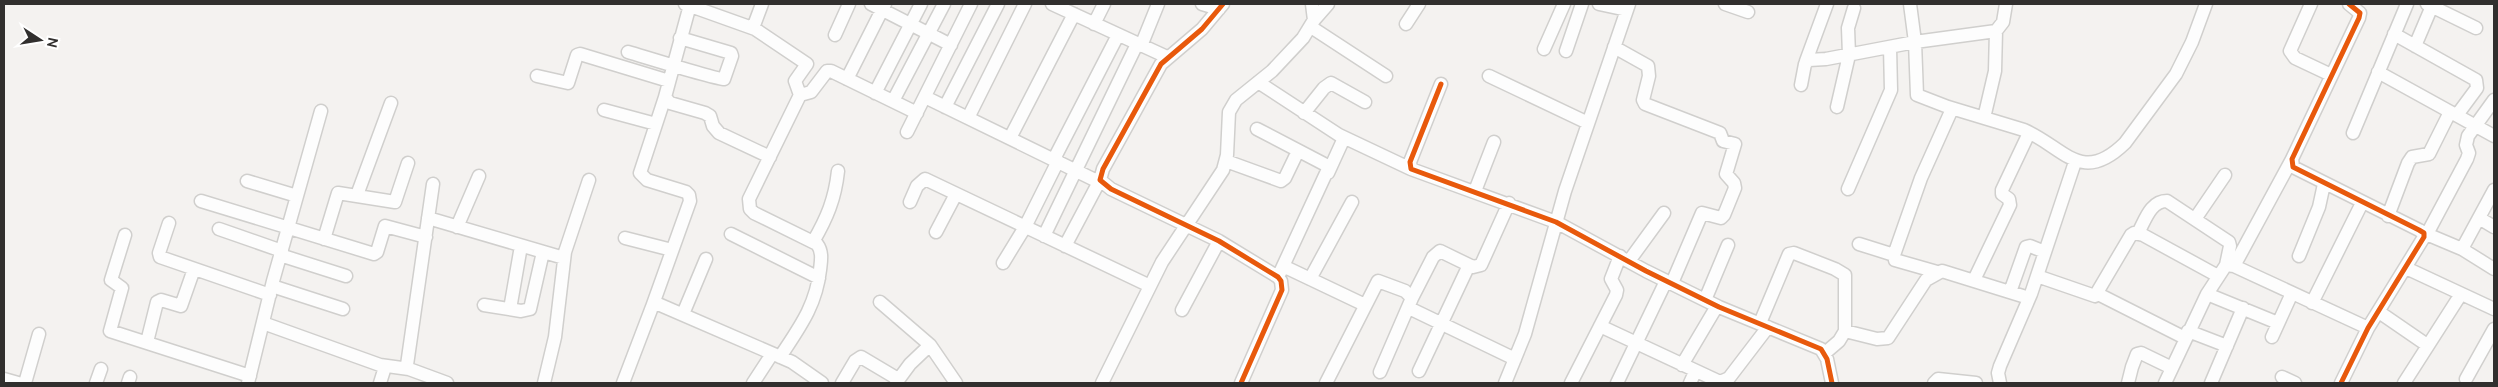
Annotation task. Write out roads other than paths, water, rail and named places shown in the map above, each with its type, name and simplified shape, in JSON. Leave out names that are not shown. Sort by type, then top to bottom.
[{"type":"street","points":[[753,28],[762,4]]},
{"type":"street","points":[[835,35],[850,4]]},
{"type":"street","points":[[875,93],[921,4]]},
{"type":"street","points":[[893,101],[944,4]]},
{"type":"street","points":[[907,132],[971,4]]},
{"type":"street","points":[[945,107],[998,4]]},
{"type":"street","points":[[968,118],[1025,4]]},
{"type":"street","points":[[1052,4],[1167,57]]},
{"type":"street","points":[[1094,24],[1104,4]]},
{"type":"street","points":[[1044,236],[1158,4]]},
{"type":"street","points":[[1202,4],[1221,6]]},
{"type":"street","points":[[1312,4],[1312,24]]},
{"type":"street","points":[[1102,383],[1150,286],[1186,224],[1223,170],[1226,161],[1229,112],[1236,100],[1258,82],[1304,38],[1312,24],[1328,4]]},
{"type":"street","points":[[1406,24],[1419,4]]},
{"type":"street","points":[[1544,50],[1564,4]]},
{"type":"street","points":[[1566,51],[1582,4]]},
{"type":"street","points":[[1505,383],[1531,316],[1556,222],[1628,7],[1599,4]]},
{"type":"street","points":[[1725,4],[1748,12]]},
{"type":"street","points":[[1801,86],[1806,61],[1826,4]]},
{"type":"street","points":[[1910,4],[1916,42],[1918,95],[2029,133],[2075,162],[2104,158],[2116,152],[2125,143],[2176,74],[2192,42],[2206,4]]},
{"type":"street","points":[[1984,118],[1995,71],[1996,31],[2003,22],[2006,4]]},
{"type":"street","points":[[2311,4],[2290,51],[2295,58],[2331,75]]},
{"type":"street","points":[[2166,383],[2207,294],[2218,276],[2230,265],[2292,159],[2359,18],[2360,13],[2349,4]]},
{"type":"street","points":[[2353,133],[2407,4]]},
{"type":"street","points":[[623,383],[690,201],[689,195],[642,177],[640,168],[665,97],[687,5],[753,28],[806,61],[806,68],[796,81],[800,95],[749,199],[750,209],[813,242],[821,251],[819,278],[812,306],[753,383]]},
{"type":"street","points":[[2415,46],[2433,5],[2476,28]]},
{"type":"street","points":[[847,79],[880,6],[951,45]]},
{"type":"street","points":[[1065,246],[1145,90],[1167,57],[1202,29],[1221,6]]},
{"type":"street","points":[[1837,107],[1848,55],[1847,33],[1854,8]]},
{"type":"street","points":[[1010,138],[1074,14]]},
{"type":"street","points":[[1312,24],[1386,76]]},
{"type":"street","points":[[1806,61],[1916,42],[1996,31]]},
{"type":"street","points":[[2388,216],[2412,157],[2429,154],[2454,114],[2477,88],[2477,82],[2394,34]]},
{"type":"street","points":[[1003,263],[1025,227],[1118,35]]},
{"type":"street","points":[[628,52],[722,80],[724,79],[730,63],[731,53],[680,38]]},
{"type":"street","points":[[1614,47],[1648,66],[1649,76],[1643,100],[1645,104],[1735,144],[1726,174],[1734,183],[1733,194],[1724,215],[1721,218],[1702,213],[1617,383]]},
{"type":"street","points":[[1848,189],[1891,90],[1890,47]]},
{"type":"street","points":[[537,76],[568,83],[577,55],[580,54],[668,80]]},
{"type":"street","points":[[800,95],[812,92],[827,71],[831,70],[917,113]]},
{"type":"street","points":[[2378,72],[2494,136]]},
{"type":"street","points":[[1489,76],[1588,122]]},
{"type":"street","points":[[1258,82],[1344,138],[1411,169],[1509,203],[1556,222],[1717,306],[1821,349],[1825,353],[1832,383]]},
{"type":"street","points":[[1304,112],[1324,88],[1331,84],[1365,102]]},
{"type":"street","points":[[1411,169],[1410,162],[1441,84]]},
{"type":"street","points":[[665,97],[670,103],[705,113],[710,116],[712,126],[719,133],[770,157]]},
{"type":"street","points":[[925,97],[1100,181],[1111,189],[1280,271],[1310,279],[1365,305]]},
{"type":"street","points":[[2344,382],[2368,328],[2423,242],[2425,233],[2467,159],[2469,153],[2466,141],[2494,100]]},
{"type":"street","points":[[357,195],[391,103]]},
{"type":"street","points":[[1952,108],[1920,178],[1894,255],[1895,260],[1937,272],[1949,272],[2030,298]]},
{"type":"street","points":[[604,110],[656,124]]},
{"type":"street","points":[[125,235],[111,280],[122,288],[109,330],[249,379],[281,253],[321,111]]},
{"type":"street","points":[[1257,130],[1326,165],[1328,173]]},
{"type":"street","points":[[1974,280],[2010,205],[2010,199],[2002,194],[2002,190],[2029,133]]},
{"type":"street","points":[[1241,383],[1282,290],[1280,271],[1344,138]]},
{"type":"street","points":[[1475,192],[1494,142]]},
{"type":"street","points":[[1226,161],[1281,181],[1285,178],[1298,151]]},
{"type":"street","points":[[2292,159],[2293,167],[2324,184],[2388,216],[2462,249],[2494,269]]},
{"type":"street","points":[[2000,383],[1998,373],[2000,366],[2030,298],[2075,162]]},
{"type":"street","points":[[324,239],[338,193],[395,202],[408,163]]},
{"type":"street","points":[[813,242],[831,211],[836,193],[838,171]]},
{"type":"street","points":[[2195,219],[2225,175]]},
{"type":"street","points":[[457,227],[479,176]]},
{"type":"street","points":[[910,202],[917,186],[925,179],[1150,286]]},
{"type":"street","points":[[544,383],[555,337],[564,258],[589,180]]},
{"type":"street","points":[[247,181],[297,196]]},
{"type":"street","points":[[409,369],[407,366],[433,184]]},
{"type":"street","points":[[2299,256],[2319,207],[2324,184]]},
{"type":"street","points":[[2462,249],[2494,190]]},
{"type":"street","points":[[936,232],[956,194]]},
{"type":"street","points":[[201,201],[374,254],[377,252],[385,226],[426,237]]},
{"type":"street","points":[[2098,294],[2131,236],[2138,233],[2152,207],[2162,201],[2172,204],[2228,242],[2230,246],[2230,265]]},
{"type":"street","points":[[1310,279],[1352,202]]},
{"type":"street","points":[[1380,372],[1436,253],[1445,252],[1477,268],[1481,265],[1509,203]]},
{"type":"street","points":[[2312,302],[2362,203]]},
{"type":"street","points":[[1572,383],[1616,295],[1617,290],[1611,279],[1625,259],[1664,213]]},
{"type":"street","points":[[428,218],[564,258]]},
{"type":"street","points":[[2479,218],[2494,227]]},
{"type":"street","points":[[170,224],[159,256],[194,269],[271,291],[343,308]]},
{"type":"street","points":[[219,229],[346,276]]},
{"type":"street","points":[[2138,233],[2218,276]]},
{"type":"street","points":[[732,234],[819,278]]},
{"type":"street","points":[[625,238],[672,250]]},
{"type":"street","points":[[1182,310],[1219,241]]},
{"type":"street","points":[[1859,244],[1894,255]]},
{"type":"street","points":[[1705,300],[1728,245]]},
{"type":"street","points":[[510,309],[521,246]]},
{"type":"street","points":[[2010,292],[2026,248],[2030,246],[2045,252]]},
{"type":"street","points":[[484,305],[521,311],[530,308],[543,252]]},
{"type":"street","points":[[1600,326],[1682,365],[1692,377],[1720,382],[1730,381],[1764,325],[1787,258],[1789,254],[1794,253],[1836,269],[1845,275],[1844,331],[1839,342],[1825,353]]},
{"type":"street","points":[[683,314],[706,259]]},
{"type":"street","points":[[1420,371],[1469,265]]},
{"type":"street","points":[[2230,265],[2368,328]]},
{"type":"street","points":[[2406,268],[2494,309]]},
{"type":"street","points":[[147,342],[157,302],[161,300],[181,306],[194,269]]},
{"type":"street","points":[[1844,331],[1877,338],[1888,338],[1926,280],[1937,272]]},
{"type":"street","points":[[2037,276],[2090,296],[2098,294],[2187,334],[2227,346]]},
{"type":"street","points":[[1326,383],[1378,281],[1406,290],[1411,303],[1442,324],[1515,359]]},
{"type":"street","points":[[2272,337],[2292,293]]},
{"type":"street","points":[[2207,294],[2278,323]]},
{"type":"street","points":[[2404,383],[2461,294]]},
{"type":"street","points":[[880,302],[930,344],[956,383]]},
{"type":"street","points":[[652,306],[658,304],[776,355],[822,383]]},
{"type":"street","points":[[1682,365],[1717,306]]},
{"type":"street","points":[[2211,383],[2243,308]]},
{"type":"street","points":[[2379,312],[2427,345]]},
{"type":"street","points":[[263,323],[385,367],[409,369],[446,383]]},
{"type":"street","points":[[2466,382],[2490,346],[2494,329]]},
{"type":"street","points":[[26,383],[39,334]]},
{"type":"street","points":[[842,383],[855,361],[861,357],[897,381],[910,364],[930,344]]},
{"type":"street","points":[[2128,383],[2137,354],[2141,353],[2172,368]]},
{"type":"street","points":[[380,383],[385,367]]},
{"type":"street","points":[[96,383],[100,369]]},
{"type":"street","points":[[2282,377],[2296,383]]},
{"type":"street","points":[[4,379],[18,383]]},
{"type":"street","points":[[1934,383],[1938,379],[1976,383]]}]
